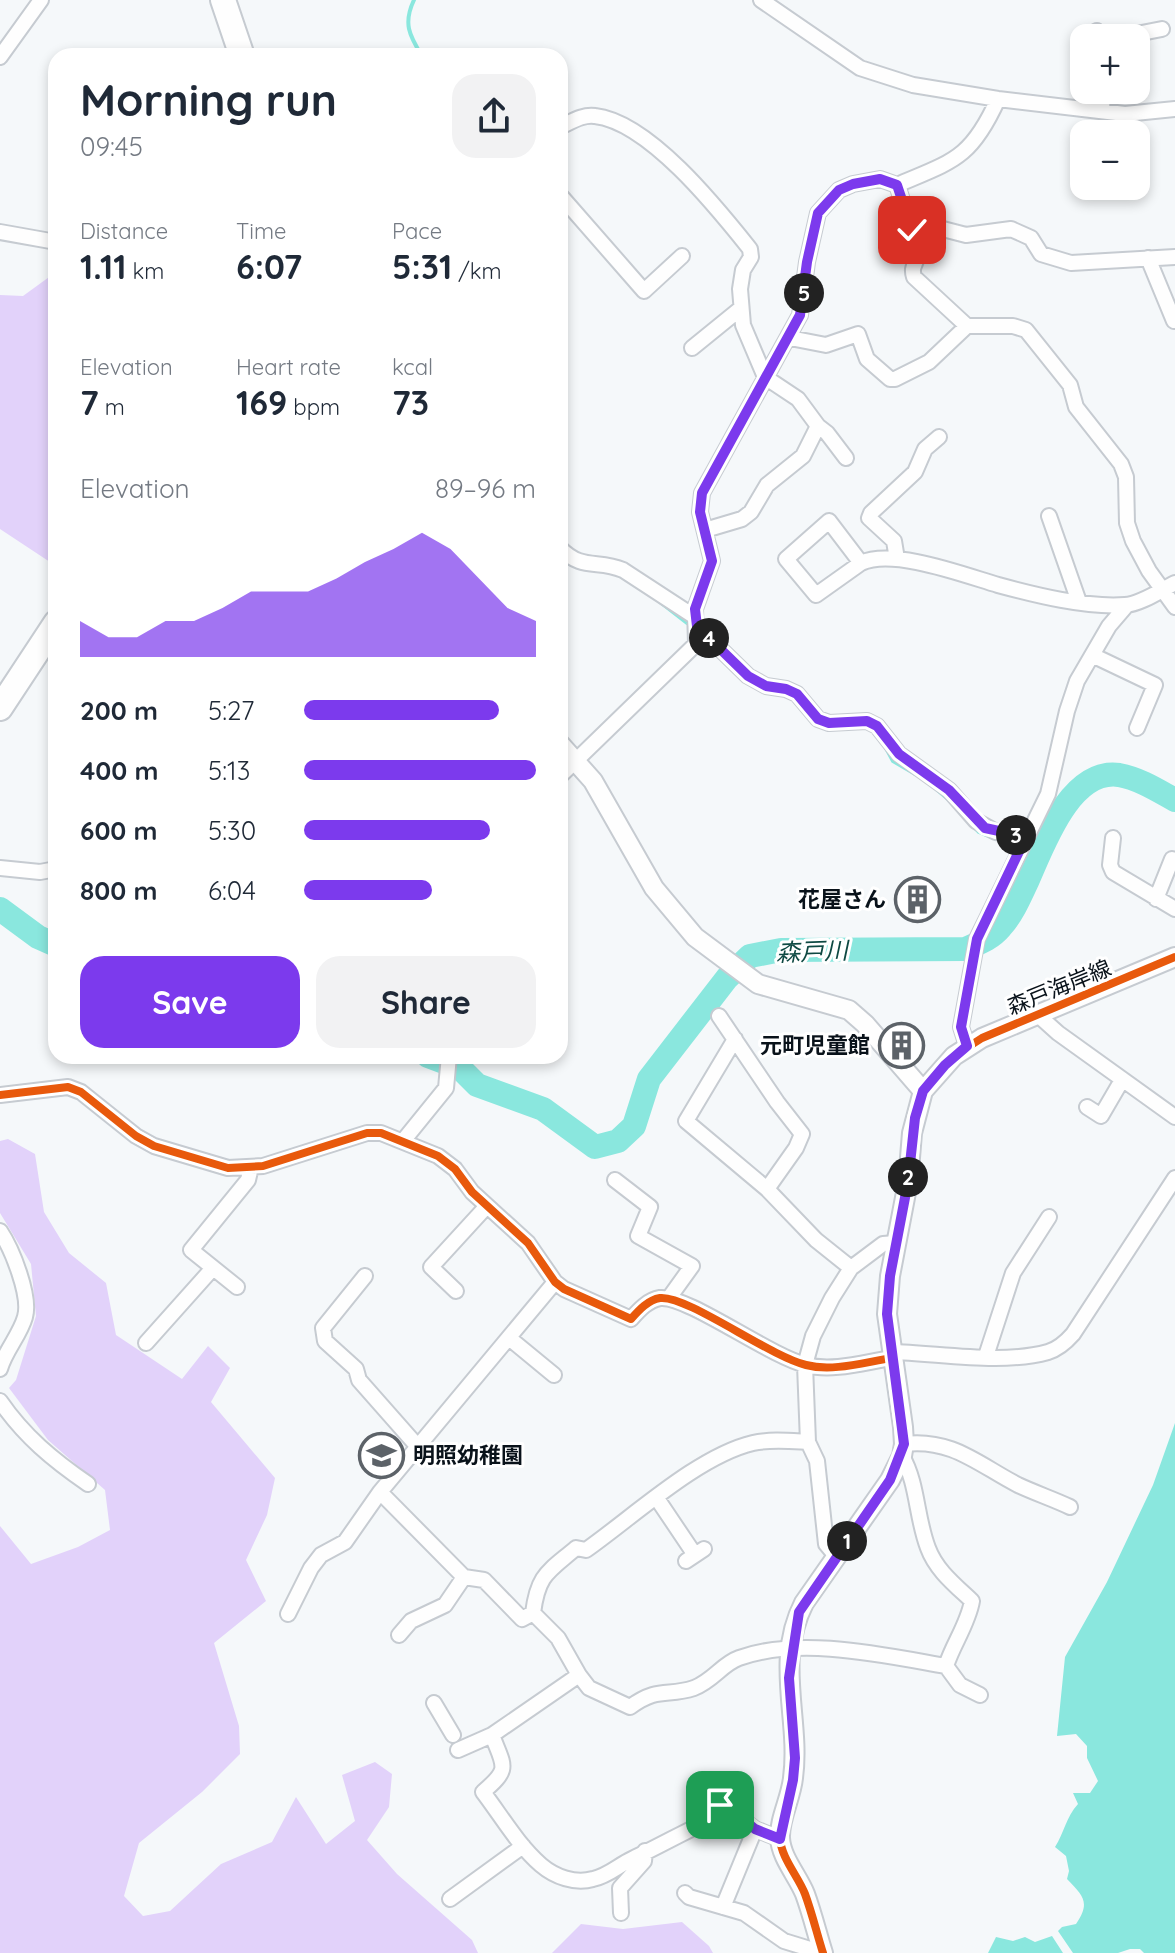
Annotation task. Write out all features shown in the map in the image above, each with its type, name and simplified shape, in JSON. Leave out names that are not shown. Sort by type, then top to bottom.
[{"type":"highway","points":[[223,0],[239,48]]},
{"type":"highway","points":[[0,708],[48,635]]},
{"type":"main road","points":[[568,753],[606,801],[654,888],[695,937],[747,977],[767,987],[849,1010],[923,1091]]},
{"type":"main road","name":"森戸海岸線","points":[[903,1450],[887,1314],[890,1276],[908,1182],[912,1133],[923,1091],[945,1065],[967,1046],[1175,957]]},
{"type":"main road","points":[[823,1953],[804,1892],[783,1852],[780,1839],[794,1769],[789,1700],[792,1649],[799,1612],[890,1480],[903,1450]]},
{"type":"street","points":[[1,53],[41,0]]},
{"type":"street","points":[[761,0],[860,68],[913,85],[1102,111],[1146,114],[1175,109]]},
{"type":"street","points":[[1150,31],[1162,29]]},
{"type":"street","points":[[568,767],[694,648],[698,635],[695,617],[697,601],[712,561],[700,512],[702,493],[800,315],[818,213],[839,190],[853,184],[880,179],[897,185],[954,161],[984,128],[998,99]]},
{"type":"street","points":[[1102,104],[1102,111]]},
{"type":"street","points":[[568,123],[585,116],[597,116],[618,123],[690,177],[750,249],[751,257],[741,279],[740,309],[743,325],[765,377],[798,399],[846,458]]},
{"type":"street","points":[[897,185],[917,245],[917,257],[912,269],[914,277],[967,326],[1013,326],[1026,330],[1070,385],[1076,407],[1121,464],[1126,477],[1127,523],[1133,541],[1168,586],[1175,607]]},
{"type":"street","points":[[568,204],[644,291],[682,256]]},
{"type":"street","points":[[912,230],[939,228],[966,235],[1011,229],[1031,238],[1041,254],[1071,263],[1175,257]]},
{"type":"street","points":[[0,232],[48,241]]},
{"type":"street","points":[[1148,258],[1169,290],[1174,321]]},
{"type":"street","points":[[692,348],[740,309]]},
{"type":"street","points":[[790,338],[826,345],[858,334],[867,359],[890,379],[895,379],[929,362],[967,326]]},
{"type":"street","points":[[705,530],[742,519],[751,512],[767,485],[807,451],[818,426]]},
{"type":"street","points":[[897,559],[894,541],[869,518],[915,472],[925,449],[939,437]]},
{"type":"street","points":[[1049,516],[1079,602]]},
{"type":"street","points":[[861,563],[829,521],[786,559],[816,595],[872,558],[897,559],[957,571],[1051,598],[1127,605]]},
{"type":"street","points":[[568,555],[578,563],[623,570],[695,617]]},
{"type":"street","points":[[967,1046],[961,1027],[977,940],[1048,794],[1077,681],[1109,626],[1127,605],[1168,586]]},
{"type":"street","points":[[698,635],[708,637],[758,682],[797,694],[818,719],[829,723],[867,721],[877,726],[899,754],[949,790],[985,828],[1023,842]]},
{"type":"street","points":[[1092,655],[1155,685],[1137,728]]},
{"type":"street","points":[[1113,838],[1110,865],[1113,872],[1175,909]]},
{"type":"street","points":[[1156,899],[1172,859]]},
{"type":"street","points":[[0,868],[48,870]]},
{"type":"street","points":[[1038,1015],[1175,1117]]},
{"type":"street","points":[[719,1016],[802,1134],[796,1148],[767,1189]]},
{"type":"street","points":[[735,1039],[686,1121],[767,1189],[816,1240],[851,1268]]},
{"type":"street","points":[[403,1141],[440,1098],[447,1083],[448,1064]]},
{"type":"street","points":[[1087,1107],[1101,1116],[1122,1080]]},
{"type":"street","points":[[0,1095],[68,1087],[81,1092],[136,1136],[154,1146],[228,1168],[263,1166],[367,1133],[381,1133],[438,1156],[455,1169],[486,1207],[528,1243],[555,1282],[564,1289],[631,1319],[646,1303],[657,1298],[669,1298],[723,1323],[763,1347],[805,1365],[828,1367],[892,1355],[1012,1356],[1048,1352],[1063,1345],[1175,1178]]},
{"type":"street","points":[[237,1287],[191,1250],[248,1180],[251,1167]]},
{"type":"street","points":[[615,1180],[650,1207],[638,1236],[692,1266],[669,1298]]},
{"type":"street","points":[[456,1291],[431,1267],[486,1207]]},
{"type":"street","points":[[986,1356],[1013,1273],[1049,1217]]},
{"type":"street","points":[[0,1231],[11,1250],[24,1290],[26,1315],[0,1369]]},
{"type":"street","points":[[836,1556],[826,1544],[817,1461],[808,1442],[805,1365],[813,1336],[851,1268],[883,1244],[896,1243]]},
{"type":"street","points":[[146,1343],[213,1268]]},
{"type":"street","points":[[365,1276],[323,1328],[325,1341],[356,1369],[359,1380],[419,1448]]},
{"type":"street","points":[[288,1614],[321,1555],[345,1542],[380,1492],[555,1282]]},
{"type":"street","points":[[509,1338],[554,1375]]},
{"type":"street","points":[[0,1401],[14,1421],[45,1453],[88,1484]]},
{"type":"street","points":[[533,1613],[536,1589],[543,1576],[576,1548],[586,1550],[690,1474],[735,1448],[755,1442],[808,1442]]},
{"type":"street","points":[[946,1666],[972,1601],[938,1568],[927,1547],[911,1471],[903,1450],[916,1442],[957,1450],[1018,1485],[1070,1507]]},
{"type":"street","points":[[380,1492],[464,1577],[484,1580],[522,1619],[533,1613]]},
{"type":"street","points":[[656,1497],[695,1555]]},
{"type":"street","points":[[399,1635],[411,1621],[445,1605],[464,1577]]},
{"type":"street","points":[[533,1613],[558,1638],[589,1688],[630,1707],[644,1697],[661,1691],[690,1689],[709,1681],[728,1662],[742,1656],[820,1647],[946,1666],[960,1685],[980,1695]]},
{"type":"street","points":[[458,1750],[492,1735],[579,1675]]},
{"type":"street","points":[[434,1703],[453,1735]]},
{"type":"street","points":[[492,1735],[504,1769],[501,1777],[483,1792],[523,1846],[543,1867],[577,1881],[593,1879],[645,1853]]},
{"type":"street","points":[[621,1913],[620,1888],[644,1861],[646,1844],[720,1805],[732,1810],[755,1829],[780,1839]]},
{"type":"street","points":[[723,1907],[755,1829]]},
{"type":"street","points":[[450,1899],[523,1846]]},
{"type":"street","points":[[685,1893],[689,1897],[744,1913],[784,1941],[823,1953]]},
{"type":"shaded area","points":[[48,278],[48,561],[0,529],[0,295],[23,296]]},
{"type":"shaded area","points":[[8,1139],[35,1154],[44,1212],[69,1253],[106,1283],[116,1335],[182,1379],[208,1346],[230,1368],[211,1402],[275,1478],[267,1515],[246,1560],[266,1601],[214,1643],[239,1726],[240,1754],[202,1792],[139,1843],[124,1896],[143,1916],[170,1911],[221,1864],[272,1842],[296,1797],[326,1844],[355,1821],[342,1775],[375,1762],[392,1774],[389,1807],[367,1840],[397,1874],[472,1940],[478,1953],[0,1953],[0,1526],[31,1564],[78,1547],[110,1530],[105,1490],[48,1440],[9,1388],[16,1380],[36,1316],[31,1264],[0,1213],[0,1141]]},
{"type":"shaded area","points":[[682,1922],[713,1953],[552,1953],[581,1924],[623,1929]]},
{"type":"water","points":[[1175,1423],[1175,1953],[1144,1953],[1140,1949],[1130,1949],[1118,1953],[1073,1953],[1058,1931],[1076,1924],[1084,1905],[1067,1879],[1066,1856],[1055,1847],[1078,1804],[1073,1793],[1090,1793],[1098,1781],[1087,1758],[1087,1746],[1076,1734],[1057,1736],[1065,1657],[1107,1582],[1153,1485]]},
{"type":"water","points":[[1052,1936],[1063,1953],[988,1953],[996,1937],[1013,1941],[1025,1937],[1035,1942]]},
{"type":"waterway","points":[[414,0],[408,22],[417,48]]},
{"type":"waterway","points":[[568,563],[585,569]]},
{"type":"waterway","points":[[660,602],[687,623]]},
{"type":"waterway","points":[[886,748],[893,761],[917,775]]},
{"type":"waterway","name":"森戸川","points":[[449,1064],[460,1068],[477,1085],[543,1109],[595,1147],[618,1141],[634,1126],[649,1079],[727,978],[750,956],[781,950],[965,949],[989,938],[1005,922],[1018,901],[1049,832],[1072,797],[1086,784],[1101,776],[1119,775],[1141,782],[1175,800]]},
{"type":"waterway","points":[[934,787],[949,800]]},
{"type":"waterway","points":[[974,827],[993,838]]},
{"type":"waterway","points":[[1030,842],[1045,843]]},
{"type":"waterway","name":"森戸川","points":[[0,909],[48,941]]},
{"type":"cycle path","points":[[823,1953],[805,1894],[787,1860],[780,1838],[792,1786],[795,1756],[789,1669],[791,1647],[804,1603],[890,1480],[902,1456],[903,1427],[887,1314],[890,1276],[908,1182],[912,1133],[923,1091],[954,1056],[982,1038],[1175,957]]},
{"type":"cycle path","points":[[0,1095],[68,1087],[81,1092],[136,1136],[154,1146],[228,1168],[263,1166],[367,1133],[381,1133],[438,1156],[455,1169],[472,1192],[528,1243],[555,1282],[564,1289],[631,1319],[660,1298],[689,1306],[806,1365],[838,1367],[892,1358]]},
{"type":"place","name":"花屋さん","points":[[917,899]]},
{"type":"place","name":"元町児童館","points":[[901,1045]]},
{"type":"place","name":"明照幼稚園","points":[[382,1455]]},
{"type":"route","points":[[720,1805],[732,1810],[755,1829],[780,1839],[795,1758],[789,1678],[799,1612],[890,1480],[902,1456],[903,1427],[887,1314],[890,1276],[908,1182],[915,1118],[923,1091],[945,1065],[967,1046],[961,1027],[977,939],[1026,837],[985,828],[949,790],[899,754],[884,731],[877,726],[867,721],[829,723],[818,719],[810,712],[803,698],[786,689],[758,682],[708,637],[698,635],[695,609],[712,561],[700,512],[702,493],[800,315],[818,213],[839,190],[880,179],[897,185],[912,230]]}]
